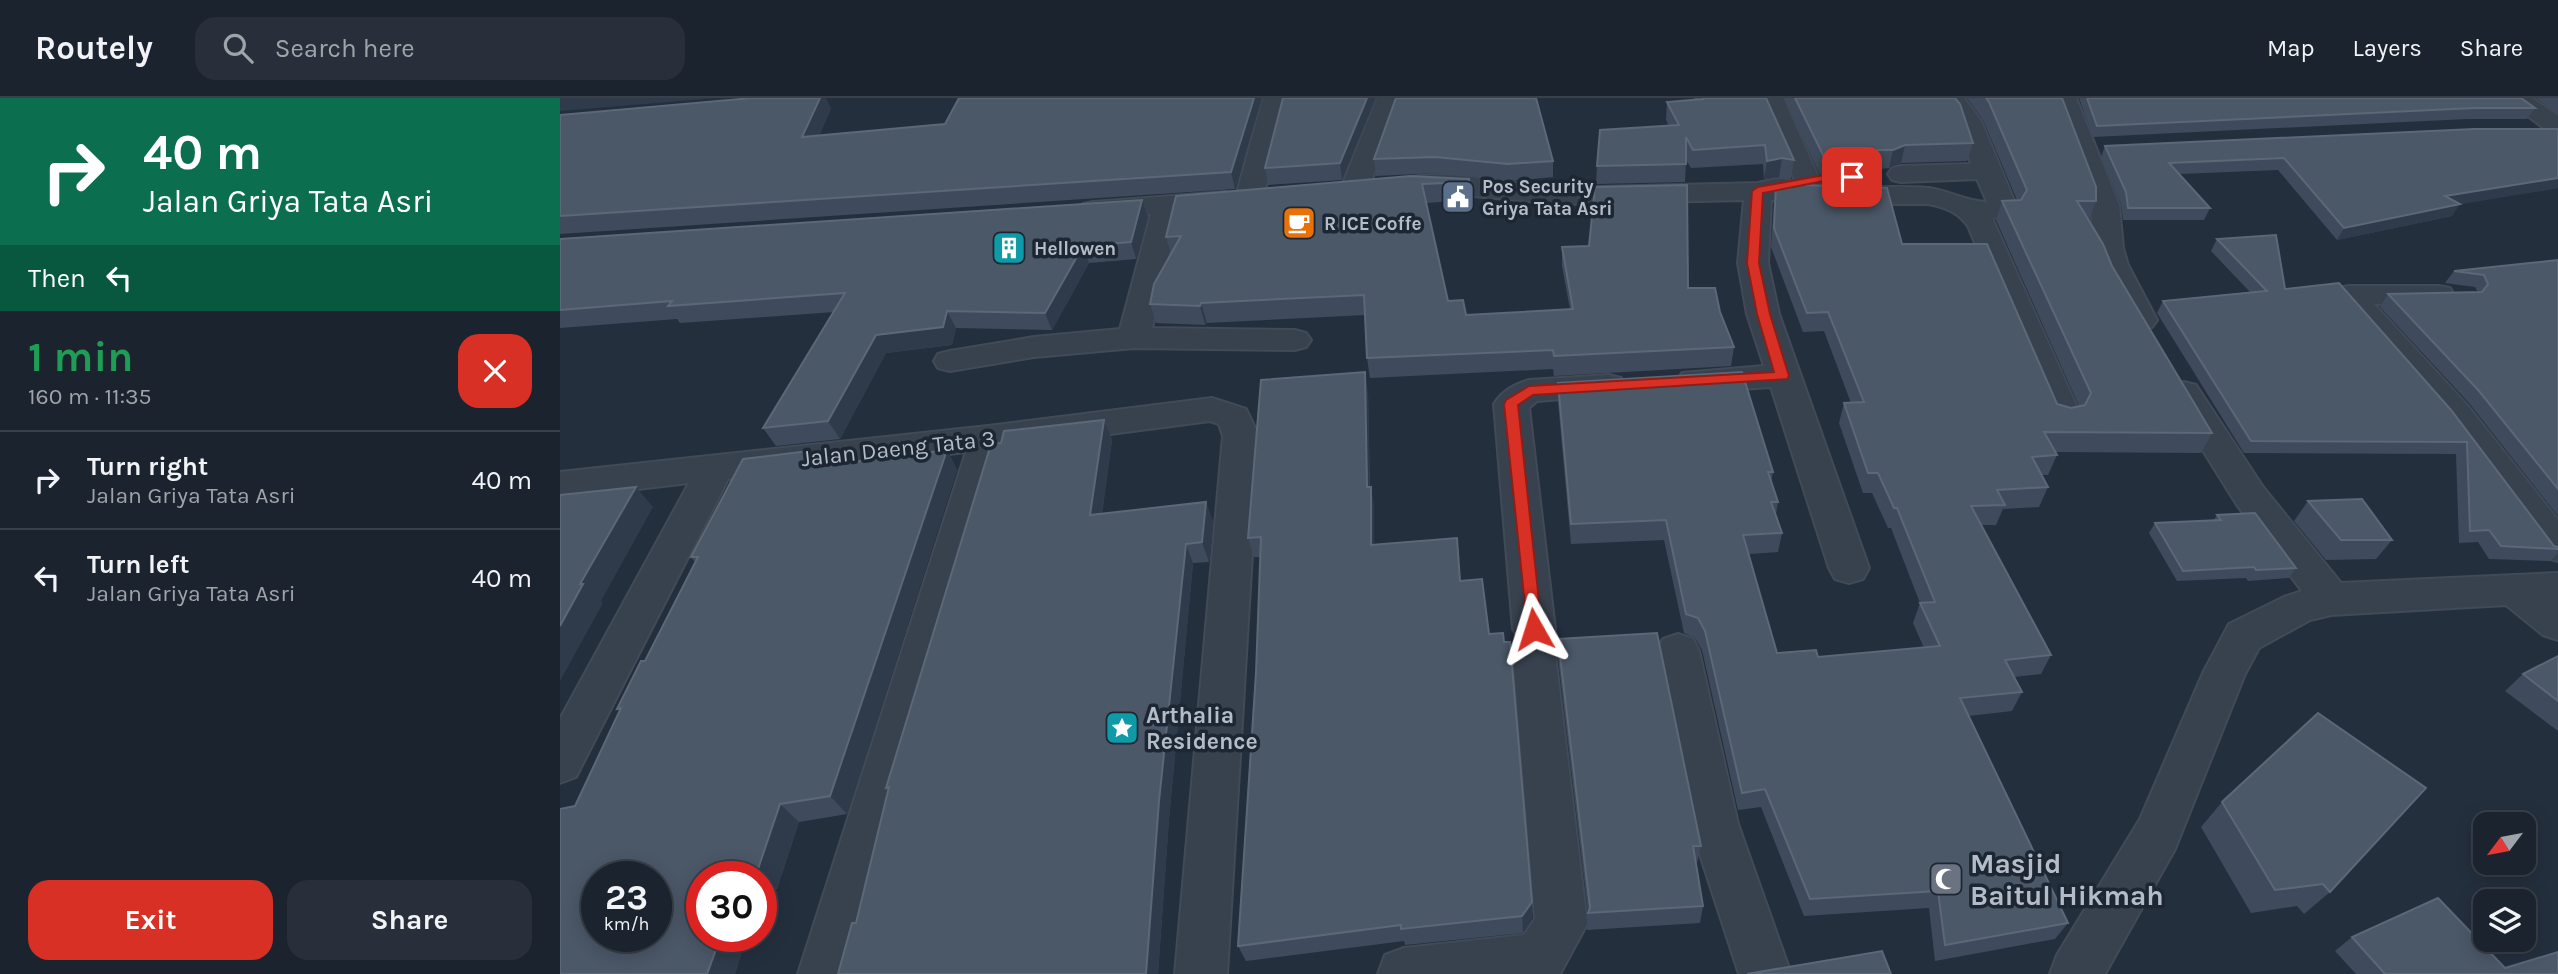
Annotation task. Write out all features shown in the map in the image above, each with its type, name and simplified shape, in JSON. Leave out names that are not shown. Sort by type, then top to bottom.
[{"type":"street","points":[[1070,212],[1262,197],[1275,98]]},
{"type":"street","points":[[1388,98],[1342,190],[1412,184],[1457,185],[1540,195],[1758,191],[1833,196],[1928,196],[1950,200],[1971,210],[2004,210],[1969,121],[1952,98]]},
{"type":"street","points":[[1770,98],[1807,181]]},
{"type":"street","points":[[2064,98],[2094,148],[2105,205],[2108,248],[2113,265],[2153,341]]},
{"type":"street","points":[[2516,98],[2558,128]]},
{"type":"street","points":[[2520,130],[2558,128]]},
{"type":"street","points":[[1758,191],[1807,181],[1987,171]]},
{"type":"street","points":[[1758,191],[1753,263],[1763,314],[1849,568]]},
{"type":"street","points":[[1134,338],[1167,205]]},
{"type":"street","points":[[1971,210],[1982,225],[2063,414]]},
{"type":"street","points":[[2462,295],[2349,295],[2455,413],[2558,547]]},
{"type":"street","points":[[950,361],[1034,347],[1134,338],[1295,340]]},
{"type":"street","points":[[2172,372],[2250,496],[2331,599]]},
{"type":"street","points":[[1404,974],[1539,959],[1560,925],[1511,404],[1529,391],[1782,376]]},
{"type":"street","name":"Jalan Daeng Tata 3","points":[[560,485],[988,438],[1212,409],[1234,416],[1241,436],[1201,974]]},
{"type":"street","points":[[824,974],[988,438]]},
{"type":"street","points":[[560,763],[716,467]]},
{"type":"street","points":[[2076,974],[2158,833],[2224,673],[2244,636],[2298,608],[2331,599],[2417,592],[2537,590],[2558,624]]},
{"type":"street","points":[[1678,651],[1714,824],[1765,974]]},
{"type":"building","points":[[752,98],[820,98],[802,137],[945,124],[959,98],[1254,98],[1231,172],[560,216],[560,115]]},
{"type":"building","points":[[1283,98],[1367,98],[1340,163],[1265,168]]},
{"type":"building","points":[[1396,98],[1536,98],[1553,161],[1508,164],[1435,157],[1374,159]]},
{"type":"building","points":[[1703,98],[1766,98],[1794,160],[1782,158],[1767,161],[1765,145],[1693,150],[1686,137],[1686,164],[1597,166],[1600,130],[1679,125],[1667,102]]},
{"type":"building","points":[[1795,98],[1955,98],[1960,104],[1973,143],[1905,145],[1893,150],[1877,150],[1881,166],[1825,166],[1826,161]]},
{"type":"building","points":[[1986,98],[2062,98],[2096,187],[2096,201],[2077,201],[2103,244],[2112,266],[2212,433],[2044,432],[2057,455],[2032,457],[2048,487],[1997,490],[2005,505],[1971,506],[2051,655],[2005,660],[2022,692],[1960,698],[2068,923],[1945,945],[1938,891],[1810,899],[1765,789],[1742,793],[1705,631],[1698,618],[1686,614],[1666,520],[1571,524],[1558,383],[1742,372],[1773,472],[1768,472],[1778,502],[1771,502],[1782,533],[1743,535],[1777,653],[1816,650],[1818,657],[1940,646],[1920,603],[1935,602],[1897,508],[1894,508],[1878,473],[1868,473],[1844,403],[1864,402],[1828,312],[1807,313],[1774,228],[1776,184],[1887,188],[1902,244],[1987,244],[2057,404],[2071,408],[2085,405],[2091,393],[2002,201],[2021,200],[2027,190]]},
{"type":"building","points":[[2087,98],[2521,98],[2535,108],[2474,108],[2097,126]]},
{"type":"building","points":[[2474,129],[2558,129],[2558,178],[2445,196],[2460,204],[2344,228],[2284,158],[2169,163],[2210,208],[2128,208],[2126,192],[2105,146]]},
{"type":"building","points":[[1410,176],[1469,179],[1469,182],[1422,184],[1448,301],[1463,300],[1466,315],[1573,309],[1562,247],[1589,246],[1595,187],[1687,185],[1688,288],[1715,288],[1720,312],[1734,347],[1554,356],[1553,350],[1367,358],[1364,295],[1201,303],[1200,306],[1150,304],[1154,284],[1181,236],[1166,237],[1176,196]]},
{"type":"building","points":[[1142,200],[1131,242],[1083,246],[1045,313],[947,311],[943,327],[876,335],[828,421],[763,428],[845,293],[668,306],[672,301],[560,310],[560,239]]},
{"type":"building","points":[[2276,235],[2285,289],[2339,283],[2451,410],[2558,549],[2501,546],[2489,530],[2470,531],[2467,442],[2251,441],[2163,301],[2267,291],[2217,239]]},
{"type":"building","points":[[2558,260],[2558,489],[2479,391],[2388,294],[2482,292],[2488,284],[2484,275],[2454,271]]},
{"type":"building","points":[[1365,372],[1371,545],[1457,538],[1460,581],[1482,579],[1489,634],[1503,633],[1504,642],[1510,642],[1532,902],[1522,916],[1401,929],[1401,925],[1238,946],[1256,673],[1261,537],[1248,538],[1261,380]]},
{"type":"building","points":[[1104,420],[1090,515],[1206,502],[1202,542],[1186,544],[1159,801],[1146,974],[838,974],[852,923],[856,923],[889,787],[886,788],[991,444],[1001,443],[1004,431]]},
{"type":"building","points":[[947,450],[830,796],[780,804],[761,861],[686,861],[686,952],[715,952],[707,974],[560,974],[560,809],[575,806],[621,708],[617,709],[641,661],[645,661],[698,557],[691,557],[743,459],[809,451],[802,465],[823,462],[821,466]]},
{"type":"building","points":[[636,487],[580,584],[583,584],[560,626],[560,495]]},
{"type":"building","points":[[2362,499],[2392,540],[2341,540],[2308,501]]},
{"type":"building","points":[[2255,513],[2296,568],[2256,570],[2254,567],[2183,571],[2155,523],[2221,520],[2217,515]]},
{"type":"building","points":[[1657,633],[1701,846],[1693,846],[1703,906],[1588,913],[1590,907],[1558,639]]},
{"type":"building","points":[[2558,656],[2558,701],[2523,674]]},
{"type":"building","points":[[2318,713],[2426,788],[2330,892],[2323,884],[2275,890],[2222,802]]},
{"type":"building","points":[[2438,898],[2473,935],[2473,952],[2490,952],[2505,968],[2558,952],[2558,974],[2385,974],[2352,937]]},
{"type":"building","points":[[1882,951],[1891,974],[1747,974]]},
{"type":"place","name":"Pos Security Griya Tata Asri","points":[[1458,197]]},
{"type":"place","name":"R ICE Coffe","points":[[1299,223]]},
{"type":"place","name":"Hellowen","points":[[1009,248]]},
{"type":"place","name":"Arthalia Residence","points":[[1122,728]]},
{"type":"place","name":"Masjid Baitul Hikmah","points":[[1946,879]]},
{"type":"route","points":[[1534,629],[1511,404],[1529,391],[1782,376],[1763,314],[1753,263],[1758,191],[1824,178],[1852,177]]}]
